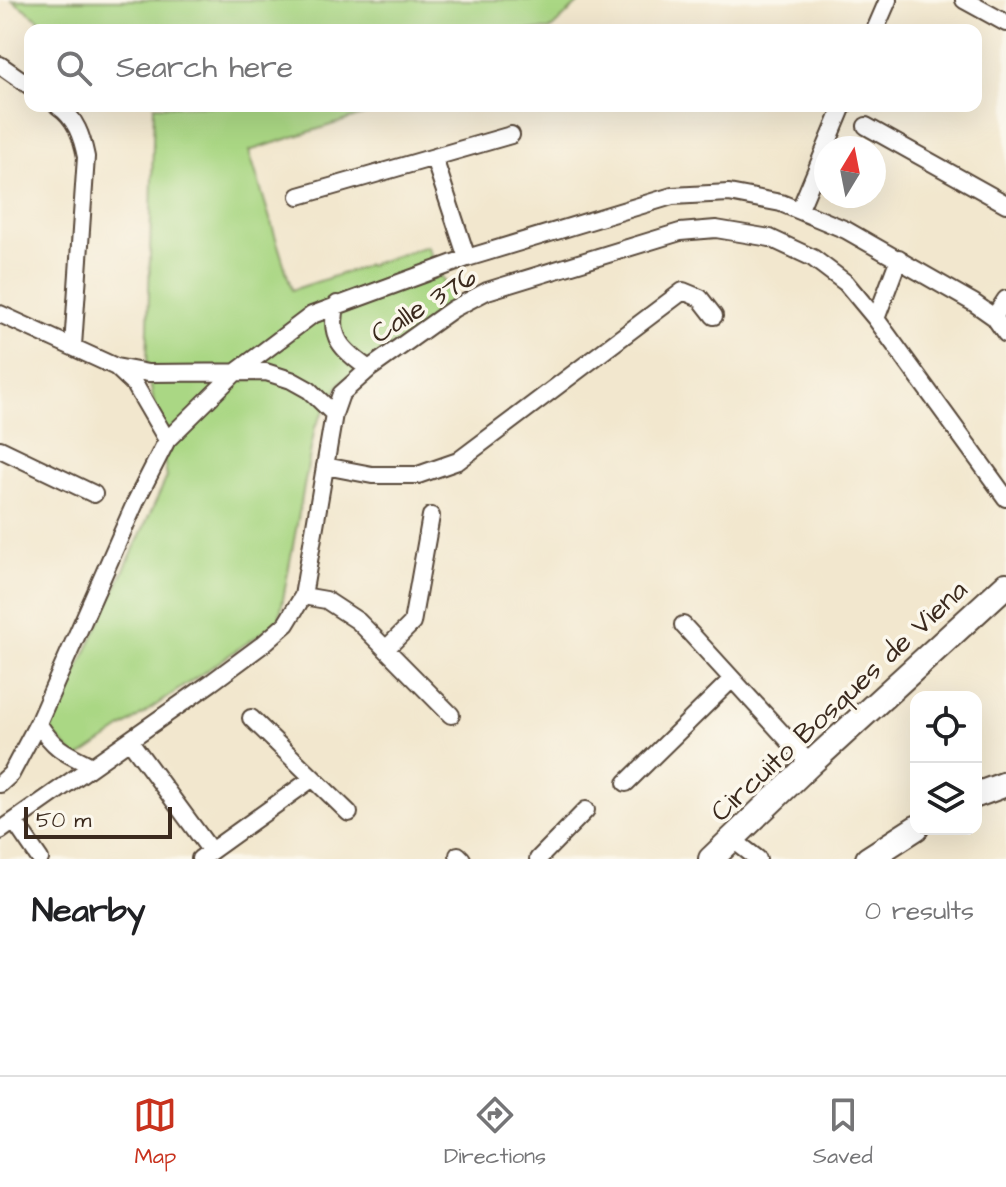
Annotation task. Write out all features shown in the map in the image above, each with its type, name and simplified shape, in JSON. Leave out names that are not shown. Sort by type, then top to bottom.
[{"type":"main road","name":"Circuito Bosques de Viena","points":[[711,859],[1006,585]]},
{"type":"main road","points":[[982,793],[1006,784]]},
{"type":"main road","points":[[868,859],[910,832]]},
{"type":"street","points":[[878,24],[888,0]]},
{"type":"street","points":[[964,0],[1006,23]]},
{"type":"street","points":[[0,65],[24,82]]},
{"type":"street","points":[[67,112],[81,134],[86,157],[73,346]]},
{"type":"street","points":[[800,209],[840,112]]},
{"type":"street","points":[[866,126],[1006,204]]},
{"type":"street","points":[[299,196],[511,135]]},
{"type":"street","points":[[434,158],[467,258]]},
{"type":"street","name":"Calle 376","points":[[0,784],[11,774],[38,723],[136,501],[167,440],[235,373],[312,315],[467,258],[672,196],[729,193],[800,209],[899,258],[994,317],[1006,334]]},
{"type":"street","name":"Calle 376","points":[[7,826],[130,741],[286,624],[303,596],[334,414],[341,394],[369,369],[453,309],[487,291],[680,232],[716,229],[770,238],[813,258],[846,283],[1005,494]]},
{"type":"street","points":[[876,319],[899,258]]},
{"type":"street","points":[[325,466],[372,475],[418,475],[458,461],[683,291],[700,298],[714,316]]},
{"type":"street","points":[[994,317],[1006,299]]},
{"type":"street","points":[[337,304],[332,321],[336,337],[351,356],[369,369]]},
{"type":"street","points":[[0,314],[116,367],[148,373],[266,372],[309,390],[334,414]]},
{"type":"street","points":[[116,367],[135,385],[167,440]]},
{"type":"street","points":[[0,449],[94,494]]},
{"type":"street","points":[[386,649],[412,623],[431,516]]},
{"type":"street","points":[[303,596],[326,600],[358,621],[451,715]]},
{"type":"street","points":[[683,625],[810,764]]},
{"type":"street","points":[[626,783],[731,680]]},
{"type":"street","points":[[251,718],[349,813]]},
{"type":"street","points":[[38,723],[51,744],[92,766]]},
{"type":"street","points":[[130,741],[205,855],[313,778]]},
{"type":"street","points":[[538,859],[586,810]]},
{"type":"street","points":[[7,826],[40,859]]},
{"type":"street","points":[[732,839],[758,859]]},
{"type":"green space","points":[[12,0],[582,0],[556,24],[46,24]]},
{"type":"green space","points":[[154,112],[372,112],[249,151],[292,290],[427,246],[456,306],[341,382],[315,427],[279,621],[77,759],[50,730],[167,477],[147,365]]}]
